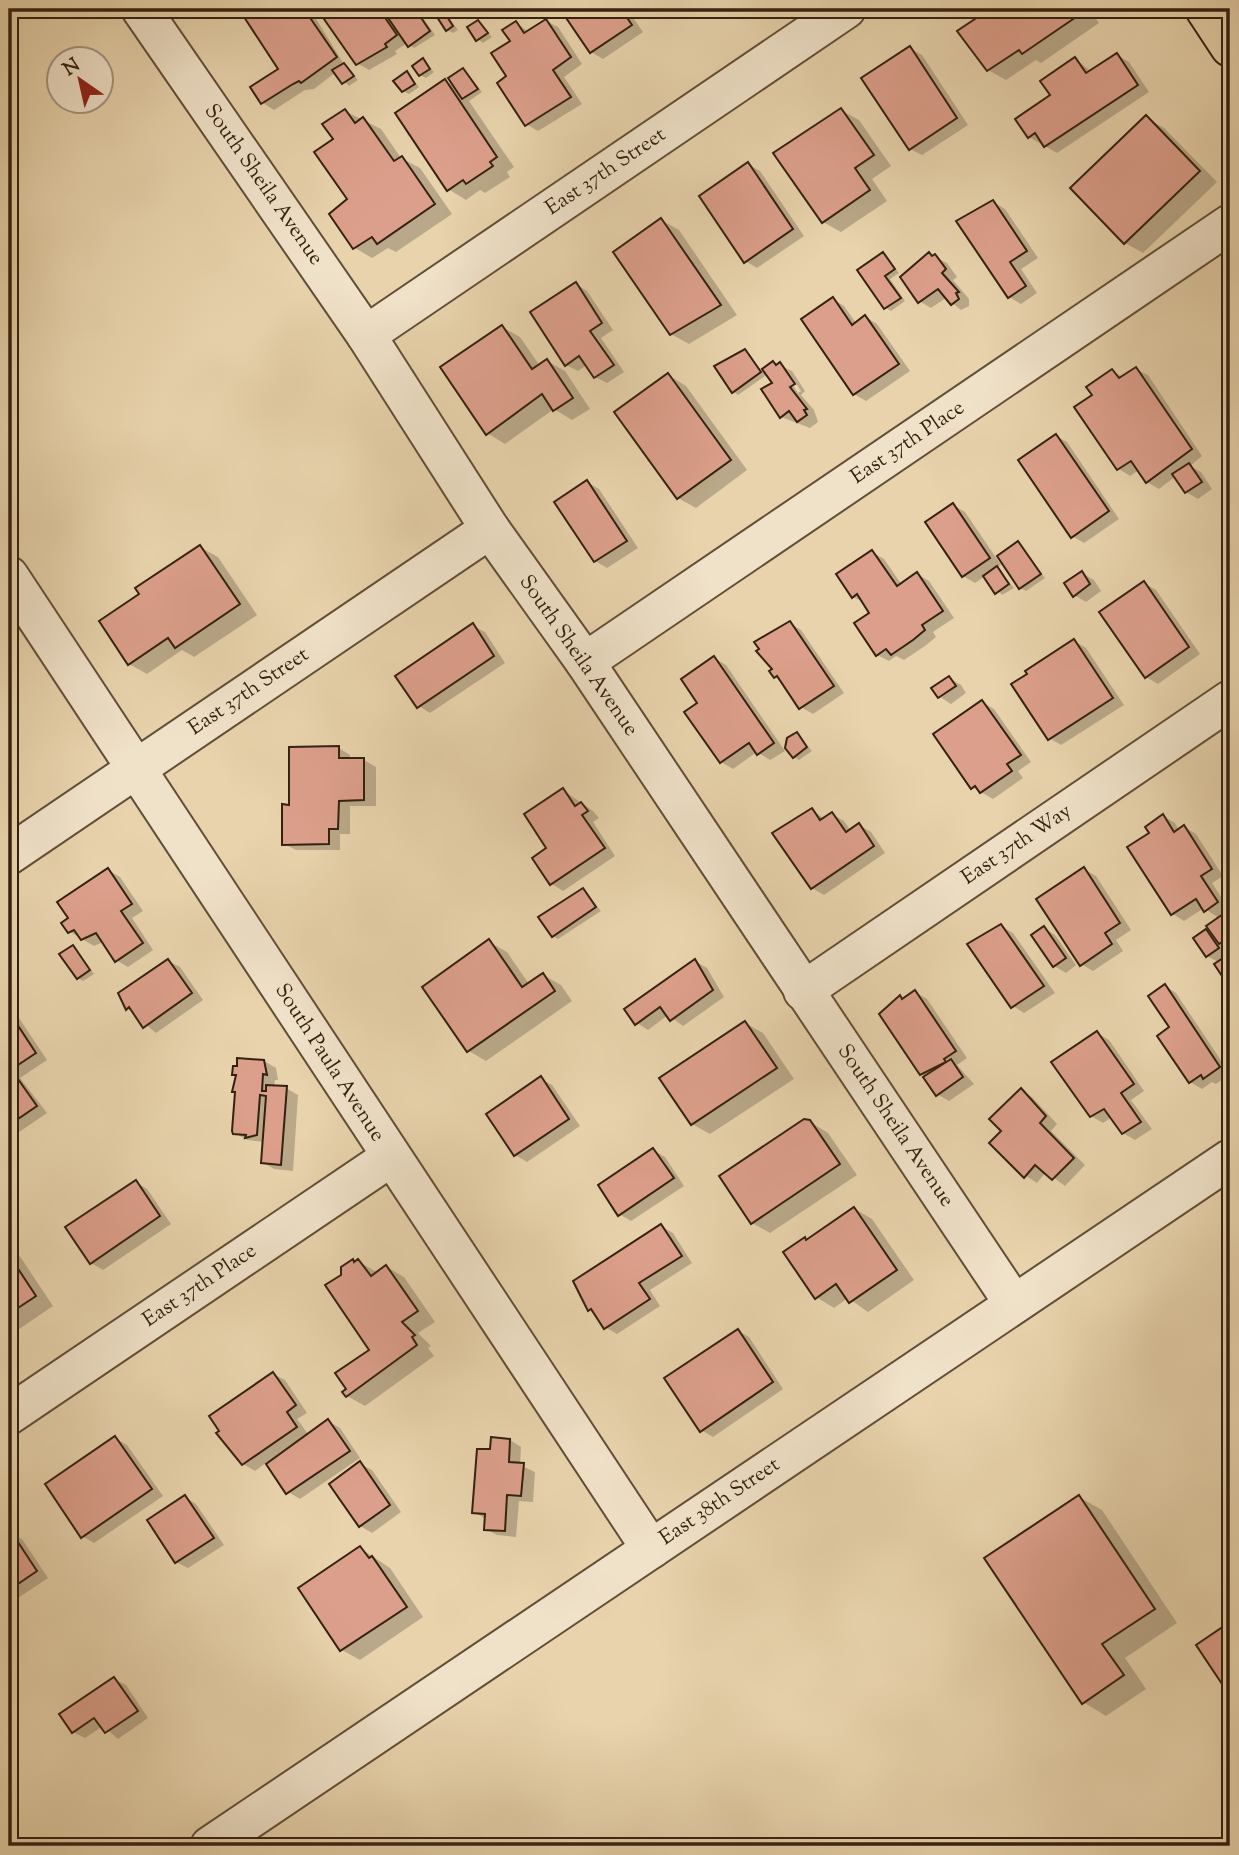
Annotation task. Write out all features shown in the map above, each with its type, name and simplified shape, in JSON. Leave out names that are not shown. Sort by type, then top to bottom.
[{"type":"main road","points":[[1205,9],[1230,47]]},
{"type":"street","name":"South Sheila Avenue","points":[[141,9],[366,335],[490,529],[585,662],[1014,1304]]},
{"type":"street","name":"East 37th Street","points":[[366,335],[845,9]]},
{"type":"street","name":"East 37th Place","points":[[585,662],[1230,224]]},
{"type":"street","name":"East 37th Street","points":[[9,855],[490,529]]},
{"type":"street","name":"South Paula Avenue","points":[[9,576],[138,767],[391,1157],[651,1549]]},
{"type":"street","name":"East 37th Way","points":[[803,991],[1230,700]]},
{"type":"street","name":"East 37th Place","points":[[9,1415],[391,1157]]},
{"type":"street","name":"East 38th Street","points":[[210,1846],[1230,1159]]},
{"type":"building","points":[[253,9],[304,9],[337,57],[301,83],[299,81],[293,84],[261,104],[250,87],[278,69],[244,17]]},
{"type":"building","points":[[317,9],[379,9],[397,35],[385,44],[387,47],[356,65]]},
{"type":"building","points":[[382,9],[415,9],[430,31],[408,47]]},
{"type":"building","points":[[560,9],[621,9],[632,25],[590,53]]},
{"type":"building","points":[[990,9],[1080,9],[1082,13],[1022,54],[1019,50],[987,71],[957,31]]},
{"type":"building","points":[[444,12],[453,26],[446,31],[437,17]]},
{"type":"building","points":[[546,19],[571,57],[553,70],[571,97],[525,126],[497,83],[506,76],[491,53],[510,41],[502,30],[516,21],[524,33]]},
{"type":"building","points":[[478,20],[488,33],[476,41],[467,27]]},
{"type":"building","points":[[910,46],[957,118],[909,150],[861,78]]},
{"type":"building","points":[[1117,53],[1138,85],[1044,147],[1035,133],[1028,138],[1015,119],[1050,95],[1040,81],[1075,57],[1086,73]]},
{"type":"building","points":[[423,58],[430,69],[419,76],[412,66]]},
{"type":"building","points":[[344,63],[354,76],[342,84],[332,70]]},
{"type":"building","points":[[463,68],[478,89],[462,99],[448,78]]},
{"type":"building","points":[[407,71],[415,84],[402,92],[393,81]]},
{"type":"building","points":[[445,79],[497,157],[490,162],[493,166],[466,184],[463,180],[447,191],[395,113]]},
{"type":"building","points":[[841,108],[874,155],[855,168],[870,190],[822,223],[773,153]]},
{"type":"building","points":[[345,109],[355,123],[363,117],[394,161],[402,156],[435,204],[377,244],[372,237],[353,249],[329,214],[347,199],[314,152],[333,139],[322,124]]},
{"type":"building","points":[[1146,115],[1200,171],[1124,244],[1070,188]]},
{"type":"building","points":[[748,162],[793,229],[744,263],[699,196]]},
{"type":"building","points":[[993,200],[1027,251],[1010,262],[1026,286],[1008,298],[956,221]]},
{"type":"building","points":[[661,218],[721,305],[670,335],[613,252]]},
{"type":"building","points":[[883,252],[895,269],[885,276],[901,298],[884,309],[857,270]]},
{"type":"building","points":[[929,252],[932,256],[935,254],[946,269],[942,273],[959,292],[956,293],[959,299],[951,305],[938,289],[918,303],[900,277]]},
{"type":"building","points":[[576,282],[602,323],[590,331],[614,365],[594,378],[579,356],[565,366],[530,312]]},
{"type":"building","points":[[833,297],[852,325],[865,315],[899,364],[853,395],[801,319]]},
{"type":"building","points":[[502,325],[532,369],[547,359],[573,398],[553,411],[542,394],[486,435],[440,367]]},
{"type":"building","points":[[745,349],[761,372],[732,393],[714,366]]},
{"type":"building","points":[[773,361],[776,365],[780,362],[795,384],[790,387],[807,409],[804,410],[807,415],[797,422],[789,411],[780,418],[761,389],[772,383],[762,369]]},
{"type":"building","points":[[1136,367],[1192,449],[1146,483],[1131,461],[1117,470],[1074,407],[1092,395],[1086,387],[1112,369],[1119,378]]},
{"type":"building","points":[[668,373],[731,460],[677,499],[614,412]]},
{"type":"building","points":[[1056,434],[1109,511],[1071,538],[1018,460]]},
{"type":"building","points":[[1189,463],[1202,482],[1185,493],[1172,474]]},
{"type":"building","points":[[587,480],[627,541],[594,562],[554,502]]},
{"type":"building","points":[[953,503],[990,558],[962,577],[925,522]]},
{"type":"building","points":[[1018,541],[1041,574],[1019,589],[997,556]]},
{"type":"building","points":[[200,545],[240,604],[175,648],[168,638],[128,665],[99,621],[139,594],[135,588]]},
{"type":"building","points":[[872,550],[897,586],[917,572],[943,611],[922,625],[925,630],[891,655],[886,649],[876,656],[854,623],[869,613],[857,594],[852,598],[836,574]]},
{"type":"building","points":[[997,566],[1009,584],[995,594],[983,576]]},
{"type":"building","points":[[1082,571],[1090,584],[1073,597],[1064,583]]},
{"type":"building","points":[[1144,581],[1189,647],[1145,678],[1099,612]]},
{"type":"building","points":[[790,621],[834,686],[799,709],[777,676],[774,678],[769,671],[772,669],[756,651],[759,649],[754,642]]},
{"type":"building","points":[[473,623],[494,656],[417,708],[395,676]]},
{"type":"building","points":[[1074,639],[1113,698],[1048,740],[1011,684],[1027,674],[1025,671]]},
{"type":"building","points":[[714,656],[774,743],[757,755],[749,743],[720,763],[684,712],[697,703],[681,679]]},
{"type":"building","points":[[949,676],[956,686],[938,698],[931,688]]},
{"type":"building","points":[[982,700],[1021,755],[1007,764],[1012,771],[980,793],[975,786],[971,789],[933,734]]},
{"type":"building","points":[[797,732],[807,747],[793,758],[785,748],[787,738]]},
{"type":"building","points":[[339,746],[339,758],[364,758],[364,800],[339,801],[338,829],[329,829],[329,844],[282,845],[282,804],[289,805],[289,747]]},
{"type":"building","points":[[563,788],[575,806],[581,802],[588,811],[582,815],[605,848],[550,885],[532,858],[546,848],[524,814]]},
{"type":"building","points":[[812,808],[820,820],[832,812],[846,832],[859,823],[874,846],[811,889],[772,833]]},
{"type":"building","points":[[1163,814],[1174,832],[1184,825],[1212,869],[1201,876],[1218,902],[1204,912],[1196,899],[1171,915],[1127,847],[1149,833],[1145,827]]},
{"type":"building","points":[[1084,867],[1120,923],[1105,933],[1112,944],[1080,966],[1036,899]]},
{"type":"building","points":[[108,868],[132,904],[121,911],[143,943],[115,962],[96,933],[81,940],[74,930],[68,933],[61,923],[68,918],[57,902]]},
{"type":"building","points":[[583,888],[596,907],[552,937],[538,917]]},
{"type":"building","points":[[1226,912],[1230,913],[1230,937],[1219,944],[1206,926]]},
{"type":"building","points":[[1001,924],[1044,986],[1011,1008],[967,944]]},
{"type":"building","points":[[1044,926],[1066,958],[1053,967],[1031,935]]},
{"type":"building","points":[[1206,929],[1219,948],[1206,957],[1193,938]]},
{"type":"building","points":[[489,939],[522,987],[543,973],[555,991],[467,1052],[422,987]]},
{"type":"building","points":[[73,945],[90,970],[77,979],[59,954]]},
{"type":"building","points":[[1230,945],[1230,988],[1214,964],[1229,954],[1225,949]]},
{"type":"building","points":[[168,959],[192,993],[143,1028],[129,1007],[126,1010],[118,993]]},
{"type":"building","points":[[695,959],[713,990],[670,1021],[660,1007],[635,1025],[624,1009]]},
{"type":"building","points":[[1165,984],[1220,1067],[1203,1079],[1201,1075],[1189,1083],[1157,1036],[1169,1027],[1148,996]]},
{"type":"building","points":[[915,990],[956,1051],[944,1059],[946,1062],[920,1075],[879,1014],[900,995],[902,999]]},
{"type":"building","points":[[9,1012],[36,1053],[9,1071]]},
{"type":"building","points":[[745,1021],[777,1068],[691,1125],[659,1078]]},
{"type":"building","points":[[1097,1031],[1134,1084],[1121,1093],[1141,1122],[1122,1134],[1104,1109],[1090,1117],[1051,1062]]},
{"type":"building","points":[[237,1058],[264,1060],[267,1075],[263,1074],[262,1091],[266,1091],[266,1085],[287,1086],[281,1165],[261,1163],[266,1096],[260,1095],[257,1135],[245,1138],[246,1135],[233,1134],[235,1092],[232,1092],[236,1075],[232,1075],[233,1066],[237,1066]]},
{"type":"building","points":[[951,1059],[963,1077],[936,1096],[923,1077]]},
{"type":"building","points":[[13,1072],[37,1106],[9,1125],[9,1074]]},
{"type":"building","points":[[541,1076],[569,1119],[514,1156],[486,1114]]},
{"type":"building","points":[[1021,1088],[1046,1116],[1040,1123],[1074,1158],[1052,1180],[1035,1165],[1024,1178],[989,1143],[1001,1131],[989,1119]]},
{"type":"building","points":[[804,1119],[810,1120],[840,1164],[751,1224],[719,1176]]},
{"type":"building","points":[[653,1148],[674,1178],[618,1216],[598,1185]]},
{"type":"building","points":[[136,1180],[160,1216],[90,1264],[65,1227]]},
{"type":"building","points":[[854,1207],[897,1270],[849,1303],[836,1284],[815,1299],[783,1252],[805,1237],[806,1240]]},
{"type":"building","points":[[661,1224],[682,1256],[639,1283],[650,1299],[604,1329],[591,1309],[588,1311],[573,1281]]},
{"type":"building","points":[[9,1255],[36,1296],[9,1314]]},
{"type":"building","points":[[353,1259],[354,1262],[358,1259],[371,1276],[386,1265],[418,1311],[402,1322],[415,1335],[412,1337],[417,1345],[346,1397],[342,1392],[346,1389],[335,1373],[369,1350],[325,1285],[341,1275],[341,1267]]},
{"type":"building","points":[[738,1329],[773,1382],[700,1432],[664,1378]]},
{"type":"building","points":[[273,1372],[296,1405],[287,1412],[297,1427],[242,1465],[216,1433],[219,1431],[209,1416]]},
{"type":"building","points":[[328,1419],[350,1451],[286,1494],[266,1464]]},
{"type":"building","points":[[115,1436],[152,1489],[81,1538],[45,1484]]},
{"type":"building","points":[[491,1437],[510,1439],[509,1462],[524,1463],[521,1496],[507,1495],[505,1531],[484,1530],[485,1514],[472,1513],[477,1449],[490,1449]]},
{"type":"building","points":[[360,1461],[390,1505],[359,1527],[329,1484]]},
{"type":"building","points":[[185,1495],[214,1538],[175,1563],[147,1520]]},
{"type":"building","points":[[1079,1495],[1155,1609],[1102,1644],[1124,1675],[1082,1704],[984,1558]]},
{"type":"building","points":[[9,1531],[37,1571],[9,1590]]},
{"type":"building","points":[[360,1546],[369,1558],[372,1556],[407,1607],[340,1651],[298,1588]]},
{"type":"building","points":[[1230,1622],[1230,1696],[1196,1645]]},
{"type":"building","points":[[114,1677],[138,1711],[105,1733],[94,1718],[72,1733],[59,1714]]}]
